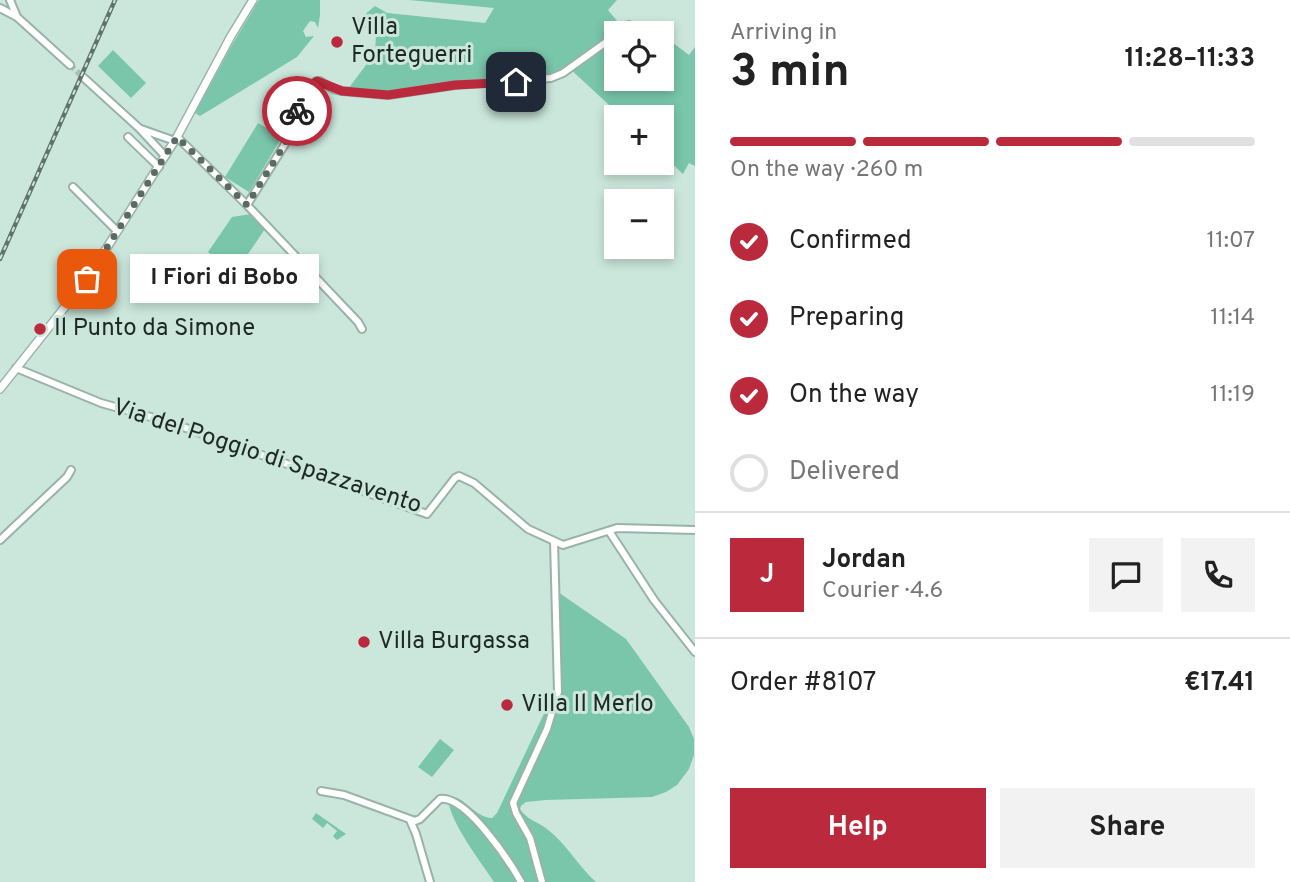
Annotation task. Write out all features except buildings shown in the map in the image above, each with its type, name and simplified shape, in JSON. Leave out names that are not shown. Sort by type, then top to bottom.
[{"type":"street","points":[[10,0],[17,17]]},
{"type":"street","points":[[0,389],[65,310],[159,167],[253,0]]},
{"type":"street","points":[[0,8],[17,17],[70,65]]},
{"type":"street","points":[[247,205],[285,144],[293,119],[315,82],[320,81],[329,88],[342,91],[388,95],[455,85],[551,78],[563,73],[604,43]]},
{"type":"street","points":[[85,78],[165,156]]},
{"type":"street","points":[[139,128],[176,139],[247,205],[362,329]]},
{"type":"street","points":[[128,137],[159,167]]},
{"type":"street","points":[[73,187],[117,231]]},
{"type":"street","name":"Via del Poggio di Spazzavento","points":[[16,368],[101,403],[172,423],[427,514],[453,479],[461,476],[485,492],[528,529],[554,541]]},
{"type":"street","points":[[0,540],[67,477],[71,470]]},
{"type":"street","points":[[542,882],[530,838],[513,803],[547,729],[558,692],[554,541],[565,545],[627,527],[695,530]]},
{"type":"street","points":[[609,531],[654,600],[695,652]]},
{"type":"street","points":[[321,791],[332,791],[410,820],[419,820],[440,799],[450,799],[486,831],[521,882]]},
{"type":"street","points":[[410,820],[430,882]]},
{"type":"green space","points":[[259,0],[320,0],[318,28],[315,22],[310,21],[303,31],[306,37],[314,36],[297,57],[200,116],[195,113]]},
{"type":"green space","points":[[409,0],[617,0],[608,10],[617,21],[604,21],[604,91],[674,91],[674,44],[689,55],[695,47],[695,166],[689,163],[683,174],[674,165],[674,105],[609,105],[567,66],[551,74],[463,82],[395,92],[348,89],[375,53],[376,34],[356,22],[375,6],[387,13],[485,23],[494,8]]},
{"type":"green space","points":[[113,50],[146,83],[131,98],[98,66]]},
{"type":"green space","points":[[258,123],[282,137],[249,192],[225,177]]},
{"type":"green space","points":[[251,214],[265,229],[235,273],[208,252],[232,217]]},
{"type":"green space","points":[[558,592],[626,639],[689,727],[694,739],[694,755],[689,769],[677,785],[652,797],[546,800],[526,802],[521,806],[520,809],[529,818],[554,835],[596,882],[494,882],[459,828],[448,796],[459,799],[486,817],[492,818],[497,813],[549,703],[560,669]]},
{"type":"green space","points":[[440,739],[454,750],[432,777],[418,767]]},
{"type":"green space","points":[[316,813],[346,834],[337,840],[333,836],[337,831],[327,823],[323,828],[312,819]]},
{"type":"tunnel","points":[[70,65],[84,78]]},
{"type":"railway","points":[[0,259],[115,0]]},
{"type":"way so far","points":[[87,279],[177,137],[247,205],[285,144],[297,111]]},
{"type":"place","name":"Villa Forteguerri","points":[[337,42]]},
{"type":"place","name":"I Fiori di Bobo","points":[[87,279]]},
{"type":"place","name":"Il Punto da Simone","points":[[40,329]]},
{"type":"place","name":"Villa Burgassa","points":[[364,642]]},
{"type":"place","name":"Villa Il Merlo","points":[[507,705]]},
{"type":"route","points":[[297,111],[311,86],[317,81],[329,88],[349,93],[388,95],[455,85],[516,82]]}]
